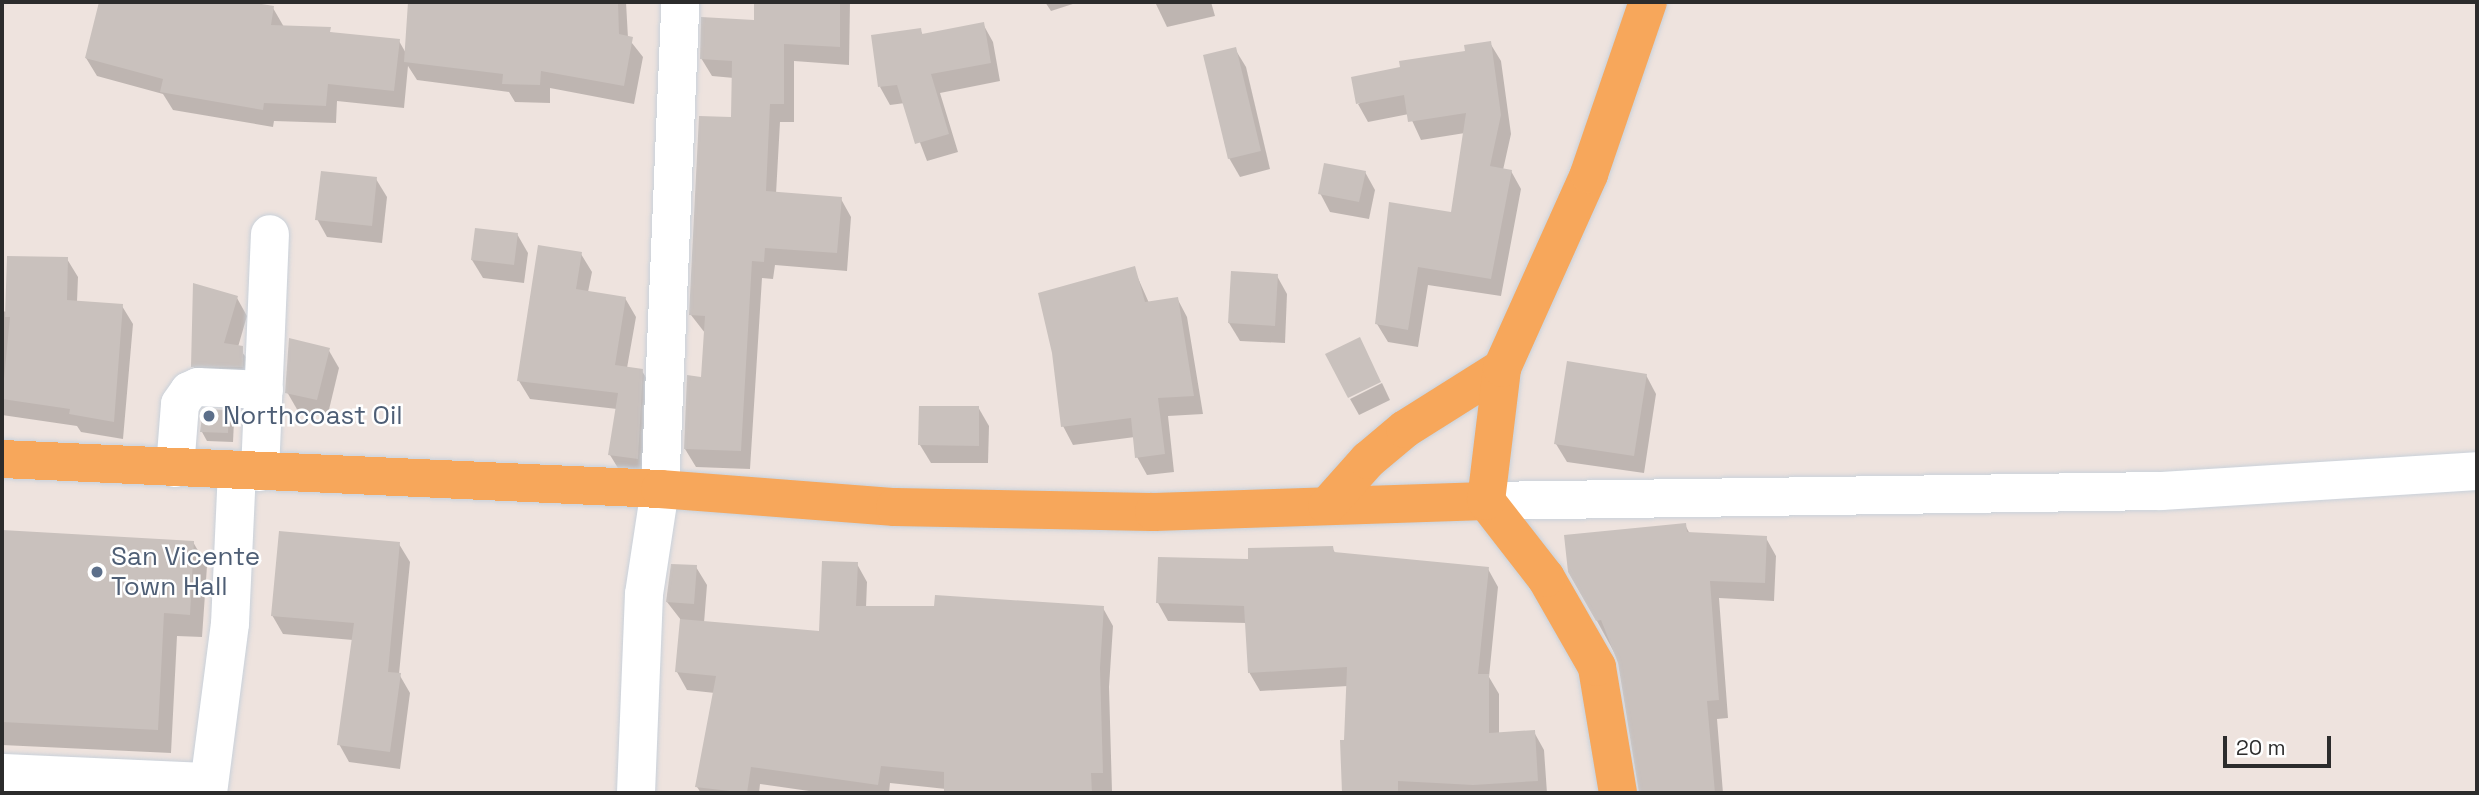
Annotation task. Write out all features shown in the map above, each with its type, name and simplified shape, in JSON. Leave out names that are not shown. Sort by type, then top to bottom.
[{"type":"main road","points":[[1618,793],[1597,667],[1546,578],[1486,501],[1502,368],[1589,174],[1648,2]]},
{"type":"main road","points":[[1327,506],[1368,460],[1405,429],[1502,368]]},
{"type":"main road","points":[[2,459],[660,489],[895,508],[1154,512],[1486,501]]},
{"type":"street","points":[[636,793],[644,594],[660,489],[680,2]]},
{"type":"street","points":[[2,773],[209,788],[249,472],[264,390],[270,234]]},
{"type":"street","points":[[175,468],[180,404],[190,391],[198,387],[264,390]]},
{"type":"street","points":[[1486,501],[2161,491],[2477,471]]},
{"type":"building","points":[[99,2],[250,2],[274,6],[271,25],[331,27],[330,32],[400,39],[394,91],[328,84],[326,106],[264,103],[263,110],[160,92],[163,79],[85,58]]},
{"type":"building","points":[[408,2],[618,2],[619,34],[633,37],[624,86],[541,71],[540,85],[502,84],[503,74],[404,62]]},
{"type":"building","points":[[754,2],[840,2],[840,47],[784,44],[784,104],[770,104],[766,191],[842,197],[837,253],[765,248],[764,262],[752,261],[741,451],[684,449],[687,375],[701,377],[705,316],[689,315],[699,116],[731,117],[732,61],[700,59],[701,17],[754,20]]},
{"type":"building","points":[[984,22],[991,63],[931,74],[949,134],[915,144],[897,85],[878,87],[871,35],[921,28],[922,34]]},
{"type":"building","points":[[1491,41],[1501,115],[1490,166],[1512,170],[1491,279],[1418,267],[1408,330],[1375,324],[1389,202],[1451,212],[1466,113],[1408,122],[1404,95],[1356,104],[1351,77],[1400,67],[1399,61],[1465,51],[1464,45]]},
{"type":"building","points":[[1236,47],[1261,151],[1228,159],[1203,55]]},
{"type":"building","points":[[1324,163],[1366,171],[1359,202],[1318,194]]},
{"type":"building","points":[[321,171],[377,177],[372,226],[315,220]]},
{"type":"building","points":[[475,228],[518,233],[514,265],[471,260]]},
{"type":"building","points":[[538,245],[582,252],[576,289],[626,297],[615,365],[643,369],[638,459],[608,455],[618,393],[517,381]]},
{"type":"building","points":[[7,256],[68,257],[67,300],[123,304],[114,422],[69,414],[70,409],[2,399],[10,317],[5,317]]},
{"type":"building","points":[[1135,266],[1145,302],[1178,297],[1194,396],[1158,398],[1165,454],[1135,458],[1131,418],[1061,427],[1052,353],[1038,293]]},
{"type":"building","points":[[1231,271],[1278,274],[1275,326],[1228,323]]},
{"type":"building","points":[[193,283],[238,296],[224,343],[243,346],[243,367],[191,367]]},
{"type":"building","points":[[1360,337],[1381,382],[1348,398],[1325,354]]},
{"type":"building","points":[[289,338],[330,348],[317,400],[285,393]]},
{"type":"building","points":[[1567,361],[1647,374],[1634,456],[1554,444]]},
{"type":"building","points":[[919,406],[979,406],[979,446],[918,445]]},
{"type":"building","points":[[203,409],[229,410],[228,433],[200,432]]},
{"type":"building","points":[[1686,523],[1687,532],[1767,536],[1765,583],[1710,581],[1719,700],[1707,701],[1715,793],[1639,793],[1618,663],[1601,620],[1596,621],[1568,572],[1564,535]]},
{"type":"building","points":[[2,530],[194,541],[190,615],[164,613],[158,730],[2,722]]},
{"type":"building","points":[[279,531],[400,542],[388,672],[401,673],[390,752],[337,745],[354,623],[271,616]]},
{"type":"building","points":[[1333,546],[1334,552],[1489,567],[1478,674],[1489,674],[1489,733],[1535,730],[1538,781],[1473,785],[1398,781],[1398,793],[1342,793],[1340,740],[1344,740],[1347,667],[1248,673],[1244,606],[1156,603],[1158,557],[1248,559],[1248,548]]},
{"type":"building","points":[[822,561],[858,562],[856,606],[934,606],[935,595],[1104,606],[1100,668],[1103,773],[1091,773],[1092,793],[944,793],[944,772],[881,766],[878,785],[751,767],[747,793],[695,787],[716,676],[675,672],[680,619],[819,631]]},
{"type":"building","points":[[671,564],[697,565],[694,604],[666,602]]},
{"type":"place","name":"Northcoast Oil","points":[[209,416]]},
{"type":"place","name":"San Vicente Town Hall","points":[[97,572]]}]
